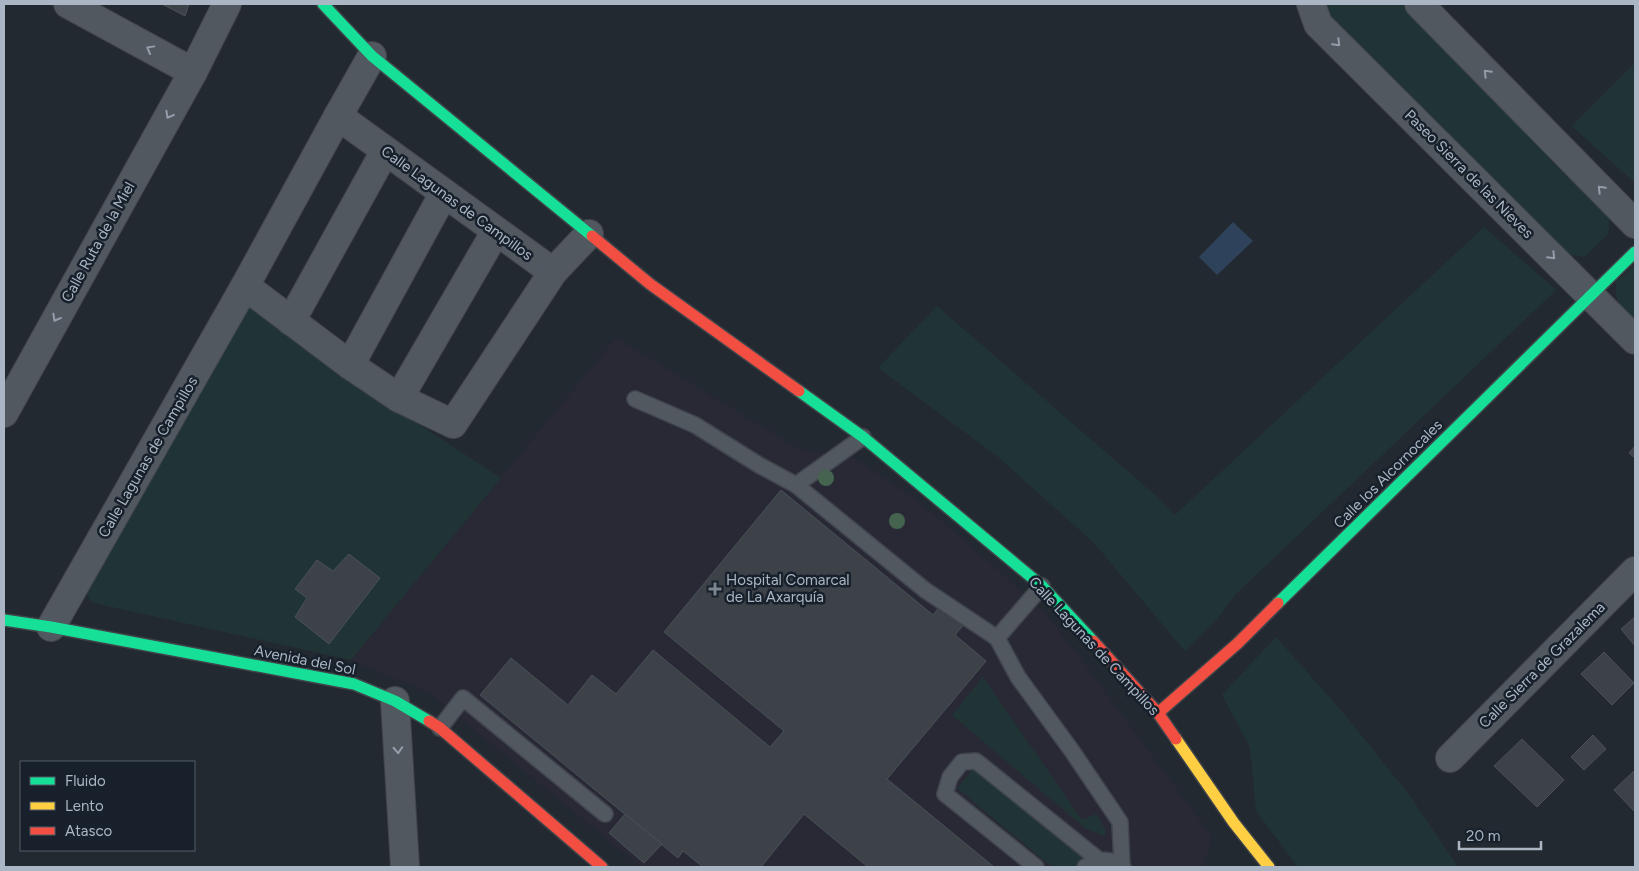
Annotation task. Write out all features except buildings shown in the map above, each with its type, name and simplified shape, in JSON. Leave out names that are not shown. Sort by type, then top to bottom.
[{"type":"street","points":[[68,4],[193,72]]},
{"type":"street","name":"Calle Ruta de la Miel","points":[[4,413],[193,72],[227,4]]},
{"type":"street","name":"Calle Lagunas de Campillos","points":[[323,4],[372,56],[650,284],[863,437],[1042,586],[1158,713],[1234,823],[1269,867]]},
{"type":"street","name":"Paseo Sierra de las Nieves","points":[[1311,4],[1318,24],[1635,340]]},
{"type":"street","points":[[1419,4],[1635,224]]},
{"type":"street","name":"Calle Lagunas de Campillos","points":[[51,627],[245,286],[372,56]]},
{"type":"street","name":"Calle Lagunas de Campillos","points":[[338,116],[553,272]]},
{"type":"street","points":[[291,321],[385,151]]},
{"type":"street","points":[[350,365],[444,193]]},
{"type":"street","points":[[399,398],[496,231]]},
{"type":"street","points":[[245,286],[350,365],[399,398],[453,424],[553,272],[589,234]]},
{"type":"street","name":"Calle los Alcornocales","points":[[1158,713],[1238,643],[1635,252]]},
{"type":"street","name":"Calle Sierra de Grazalema","points":[[1450,758],[1635,571]]},
{"type":"street","name":"Avenida del Sol","points":[[4,620],[51,627],[354,684],[395,701],[440,728],[602,867]]},
{"type":"street","points":[[395,701],[405,867]]},
{"type":"lane","points":[[635,400],[695,425],[759,465],[796,485],[926,590],[997,638],[1018,677],[1072,751],[1120,822],[1122,867]]},
{"type":"lane","points":[[796,485],[863,437]]},
{"type":"lane","points":[[997,638],[1042,586]]},
{"type":"lane","points":[[440,728],[463,698],[605,814]]},
{"type":"lane","points":[[1036,867],[945,794],[950,777],[962,762],[976,761],[1092,864],[1115,862],[1122,867]]},
{"type":"shaded area","name":"Hospital Comarcal de La Axarquía","points":[[616,338],[799,449],[854,458],[918,501],[979,553],[1043,611],[1212,837],[1203,867],[641,867],[431,694],[351,660]]},
{"type":"green space","points":[[1321,4],[1400,4],[1610,213],[1608,234],[1584,257],[1564,253],[1330,18]]},
{"type":"green space","points":[[1635,63],[1635,183],[1572,126]]},
{"type":"green space","points":[[1484,227],[1556,290],[1236,594],[1217,619],[1185,651],[1094,543],[997,456],[878,368],[937,306],[1154,494],[1175,515]]},
{"type":"green space","points":[[1635,265],[1635,322],[1620,305],[1616,282]]},
{"type":"green space","points":[[250,298],[342,374],[501,478],[351,660],[94,603],[86,595]]},
{"type":"green space","points":[[1276,637],[1346,716],[1410,796],[1458,867],[1298,867],[1256,811],[1250,747],[1222,695]]},
{"type":"green space","points":[[983,677],[1082,820],[1096,814],[1105,829],[1105,836],[1086,829],[952,715]]},
{"type":"green space","points":[[975,766],[1084,858],[1077,867],[1052,867],[957,788]]},
{"type":"water","points":[[1233,222],[1253,241],[1217,275],[1199,257]]},
{"type":"traffic: fast","points":[[323,4],[372,56],[592,236]]},
{"type":"traffic: fast","points":[[1278,603],[1635,252]]},
{"type":"traffic: fast","points":[[799,391],[863,437],[1042,586],[1093,641]]},
{"type":"traffic: fast","points":[[4,620],[51,627],[354,684],[395,701],[429,721]]},
{"type":"traffic: slow","points":[[1176,739],[1234,823],[1269,867]]},
{"type":"traffic: jam","points":[[592,236],[650,284],[799,391]]},
{"type":"traffic: jam","points":[[1158,713],[1238,643],[1278,603]]},
{"type":"traffic: jam","points":[[1093,641],[1158,713],[1176,739]]},
{"type":"traffic: jam","points":[[429,721],[440,728],[602,867]]},
{"type":"place","name":"Hospital Comarcal de La Axarquía","points":[[715,589]]}]
